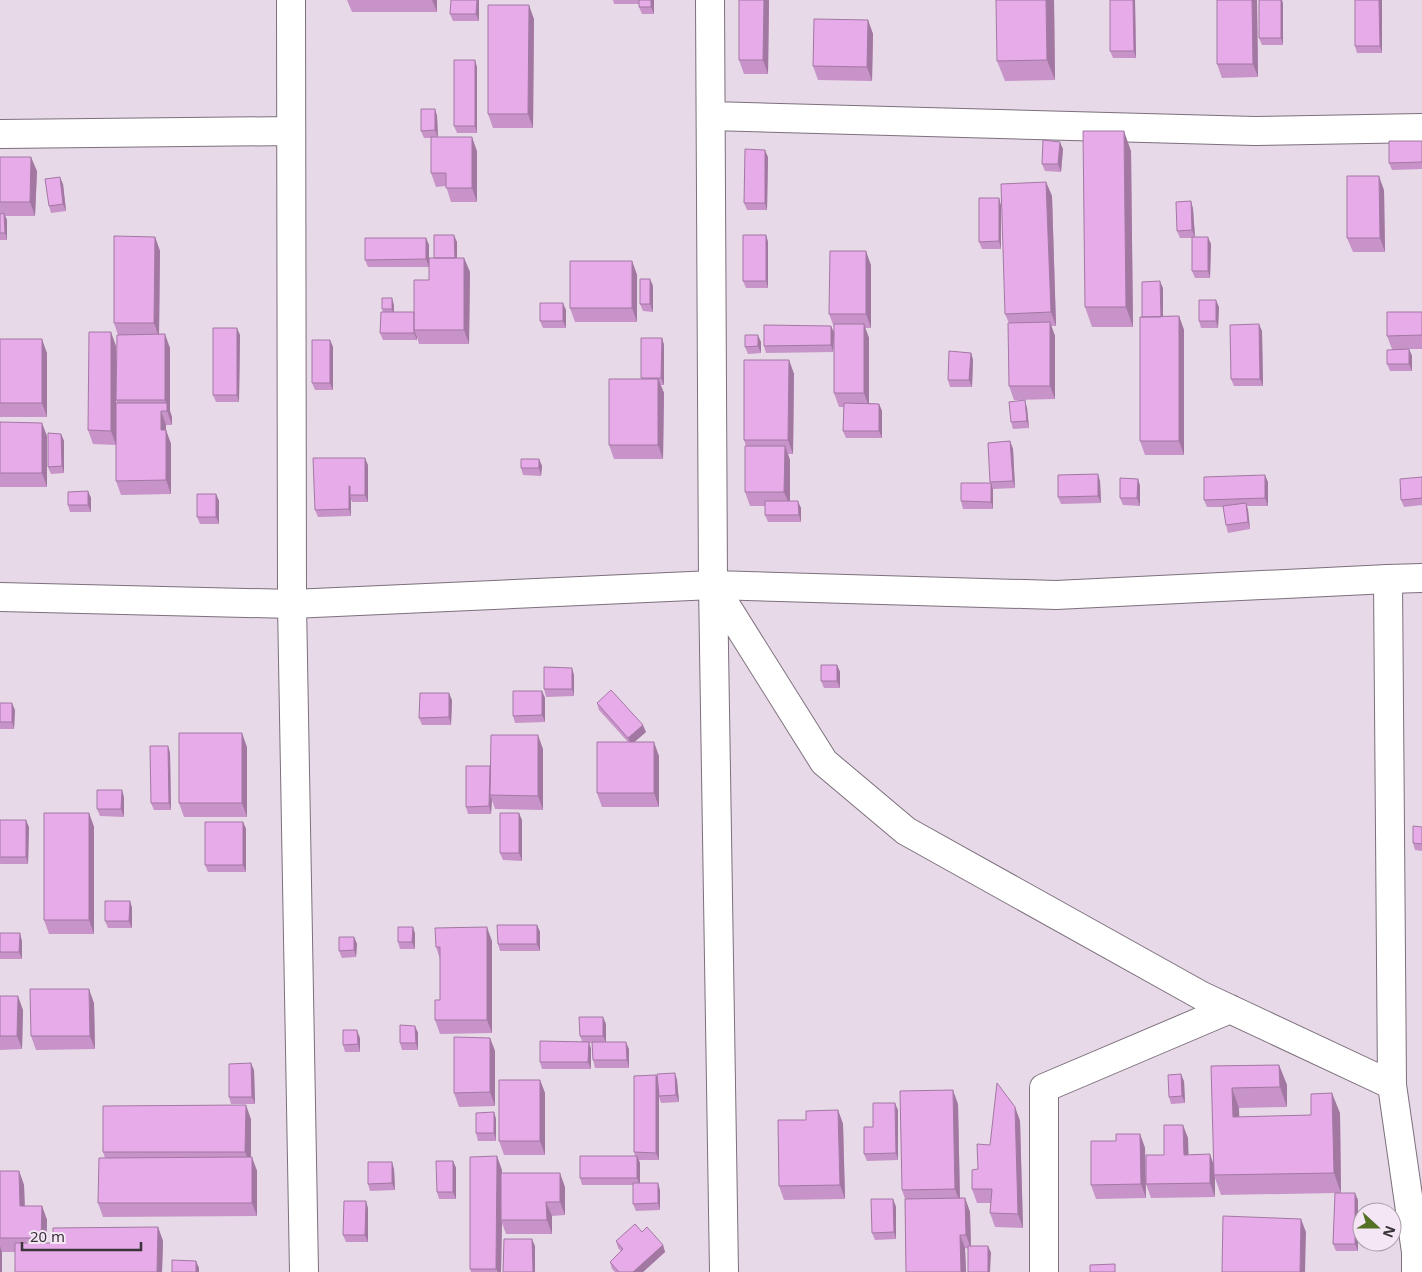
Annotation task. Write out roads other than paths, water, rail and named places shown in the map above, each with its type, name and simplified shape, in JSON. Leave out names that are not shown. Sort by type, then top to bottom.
[{"type":"street","points":[[290,0],[292,604],[304,1272]]},
{"type":"street","points":[[710,0],[713,584],[724,1272]]},
{"type":"street","points":[[711,116],[1255,131],[1422,128]]},
{"type":"street","points":[[0,134],[291,131]]},
{"type":"street","points":[[1388,578],[1392,1085],[1418,1259]]},
{"type":"street","points":[[0,597],[292,604],[713,584],[1056,595],[1388,578],[1422,578]]},
{"type":"street","points":[[713,584],[824,762],[906,830],[1202,996],[1392,1085]]},
{"type":"street","points":[[1044,1272],[1044,1088],[1230,1009]]}]
